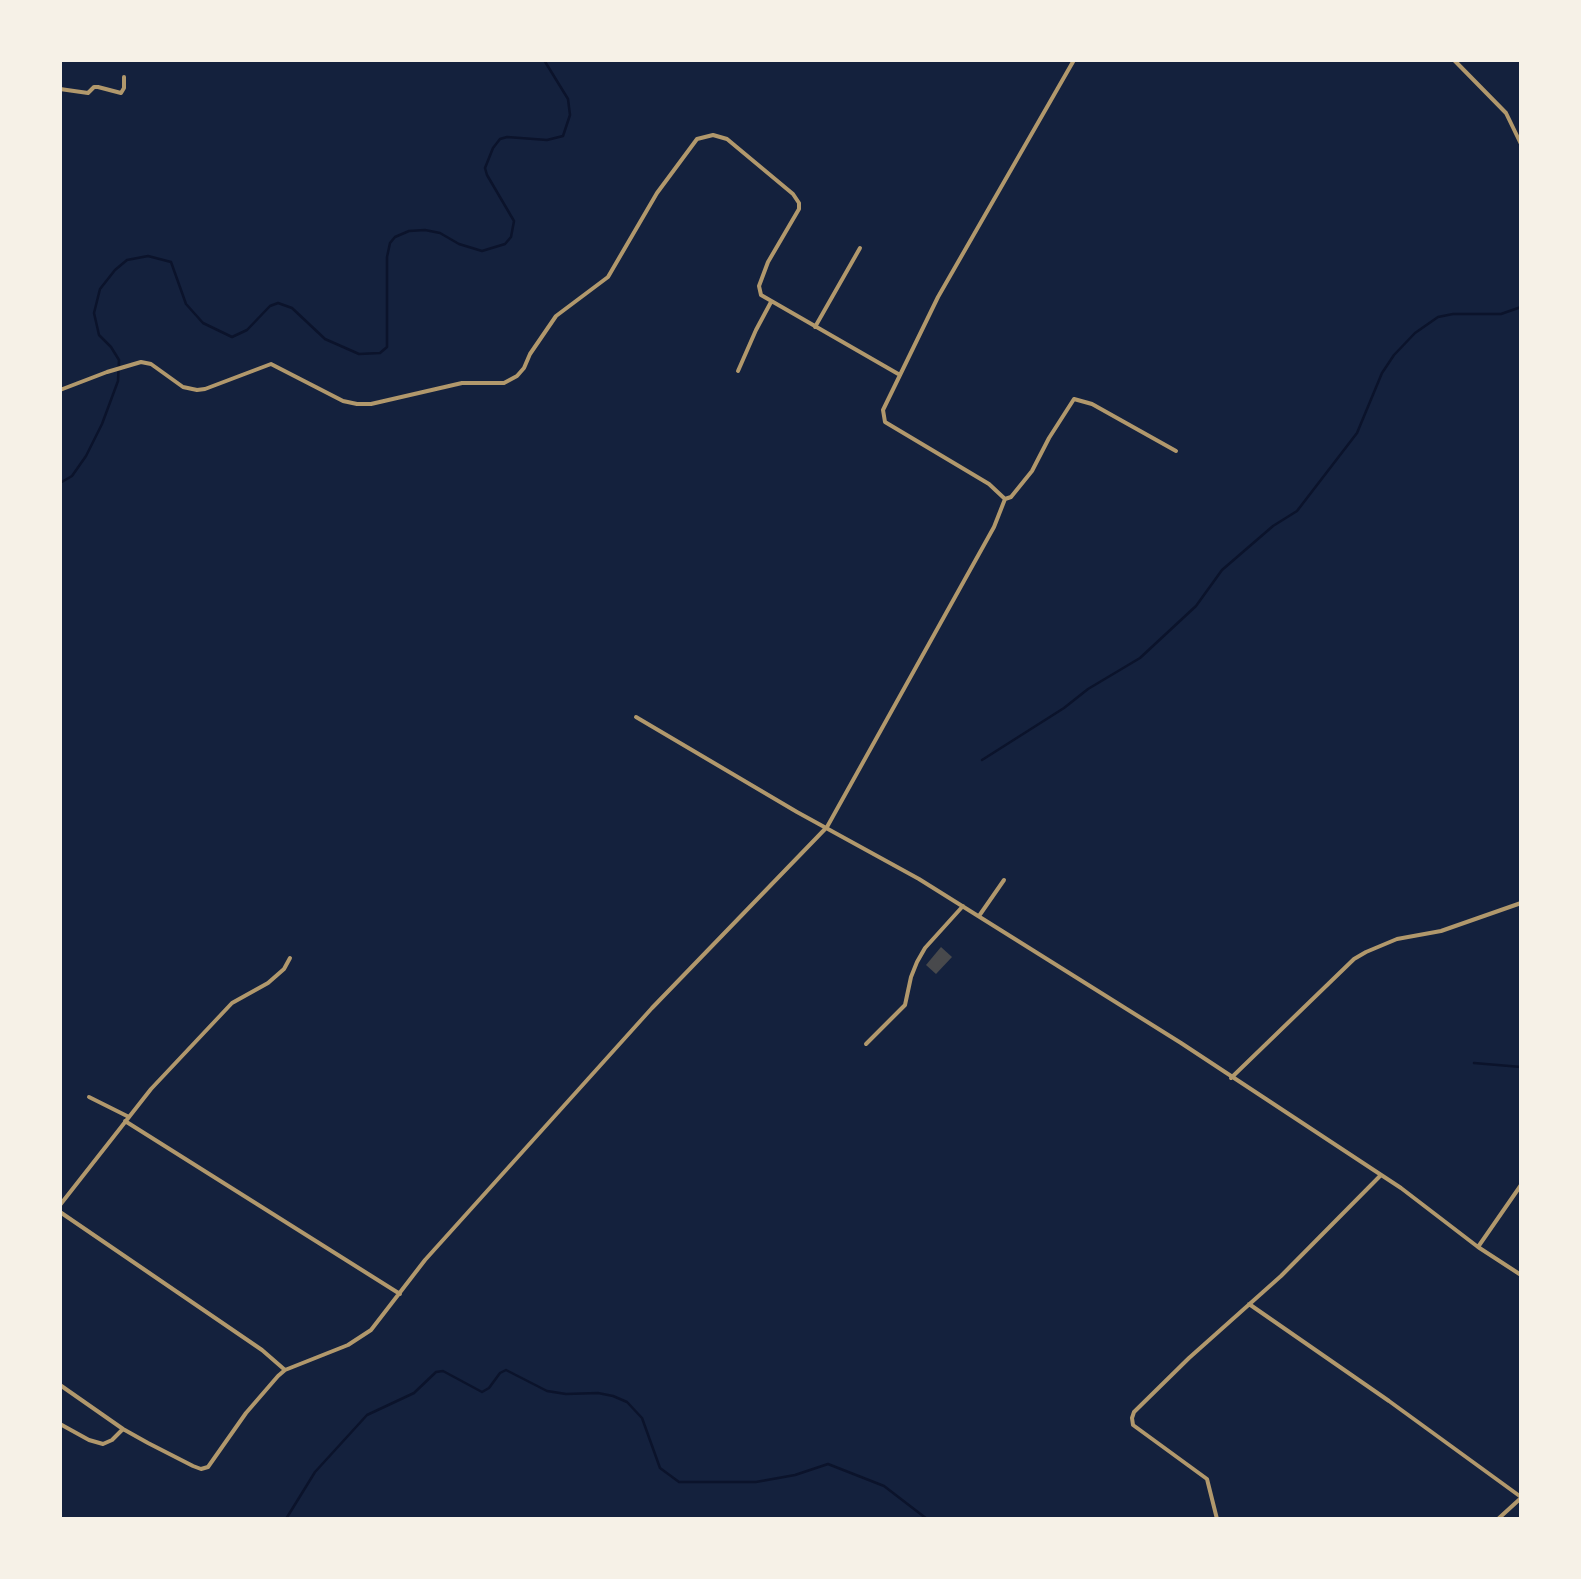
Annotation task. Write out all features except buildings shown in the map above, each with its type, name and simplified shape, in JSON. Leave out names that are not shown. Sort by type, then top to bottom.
[{"type":"street","points":[[1005,499],[989,484],[885,422],[883,410],[938,297],[1074,60]]},
{"type":"street","points":[[1454,60],[1506,112],[1521,144]]},
{"type":"street","points":[[60,89],[88,94],[98,86],[121,93],[124,78]]},
{"type":"street","points":[[60,390],[141,362],[196,390],[271,364],[343,401],[357,404],[462,383],[504,382],[524,368],[556,316],[608,277],[657,193],[697,139],[704,136],[727,139],[799,203],[800,209],[758,286],[761,295],[900,375]]},
{"type":"street","points":[[814,326],[860,248]]},
{"type":"street","points":[[738,370],[771,302]]},
{"type":"street","points":[[60,1385],[123,1429],[179,1460],[208,1467],[246,1413],[285,1370],[348,1346],[377,1324],[426,1260],[652,1008],[827,826],[994,526],[1005,499],[1032,471],[1074,399],[1092,404],[1176,451]]},
{"type":"street","points":[[636,717],[963,906],[1181,1043],[1381,1175],[1521,1276]]},
{"type":"street","points":[[979,916],[1004,880]]},
{"type":"street","points":[[1231,1078],[1346,966],[1366,952],[1521,904]]},
{"type":"street","points":[[866,1044],[906,1005],[911,977],[925,948],[963,906]]},
{"type":"street","points":[[285,1370],[60,1208],[151,1089],[232,1003],[268,983],[284,970],[290,958]]},
{"type":"street","points":[[89,1097],[400,1294]]},
{"type":"street","points":[[1217,1519],[1207,1479],[1134,1425],[1134,1412],[1318,1240],[1381,1175]]},
{"type":"street","points":[[1478,1246],[1521,1185]]},
{"type":"street","points":[[1249,1304],[1389,1400],[1521,1498],[1498,1519]]},
{"type":"street","points":[[60,1424],[103,1444],[123,1429]]},
{"type":"waterway","points":[[60,483],[72,476],[86,456],[118,381],[119,360],[99,335],[94,313],[100,289],[115,270],[127,260],[148,256],[171,262],[186,304],[203,323],[232,337],[247,330],[278,303],[292,308],[325,339],[359,354],[380,353],[387,347],[387,257],[395,237],[425,230],[482,251],[505,244],[511,237],[514,221],[485,168],[500,139],[547,140],[563,136],[570,115],[568,99],[544,60]]},
{"type":"waterway","points":[[982,760],[1140,658],[1196,606],[1222,570],[1273,526],[1297,511],[1357,433],[1382,373],[1415,333],[1438,317],[1501,314],[1521,307]]},
{"type":"waterway","points":[[1474,1063],[1521,1067]]},
{"type":"waterway","points":[[286,1519],[315,1472],[367,1415],[414,1393],[436,1372],[443,1371],[482,1392],[506,1370],[547,1391],[598,1393],[627,1402],[642,1418],[660,1468],[679,1482],[756,1482],[828,1464],[884,1486],[927,1519]]}]
